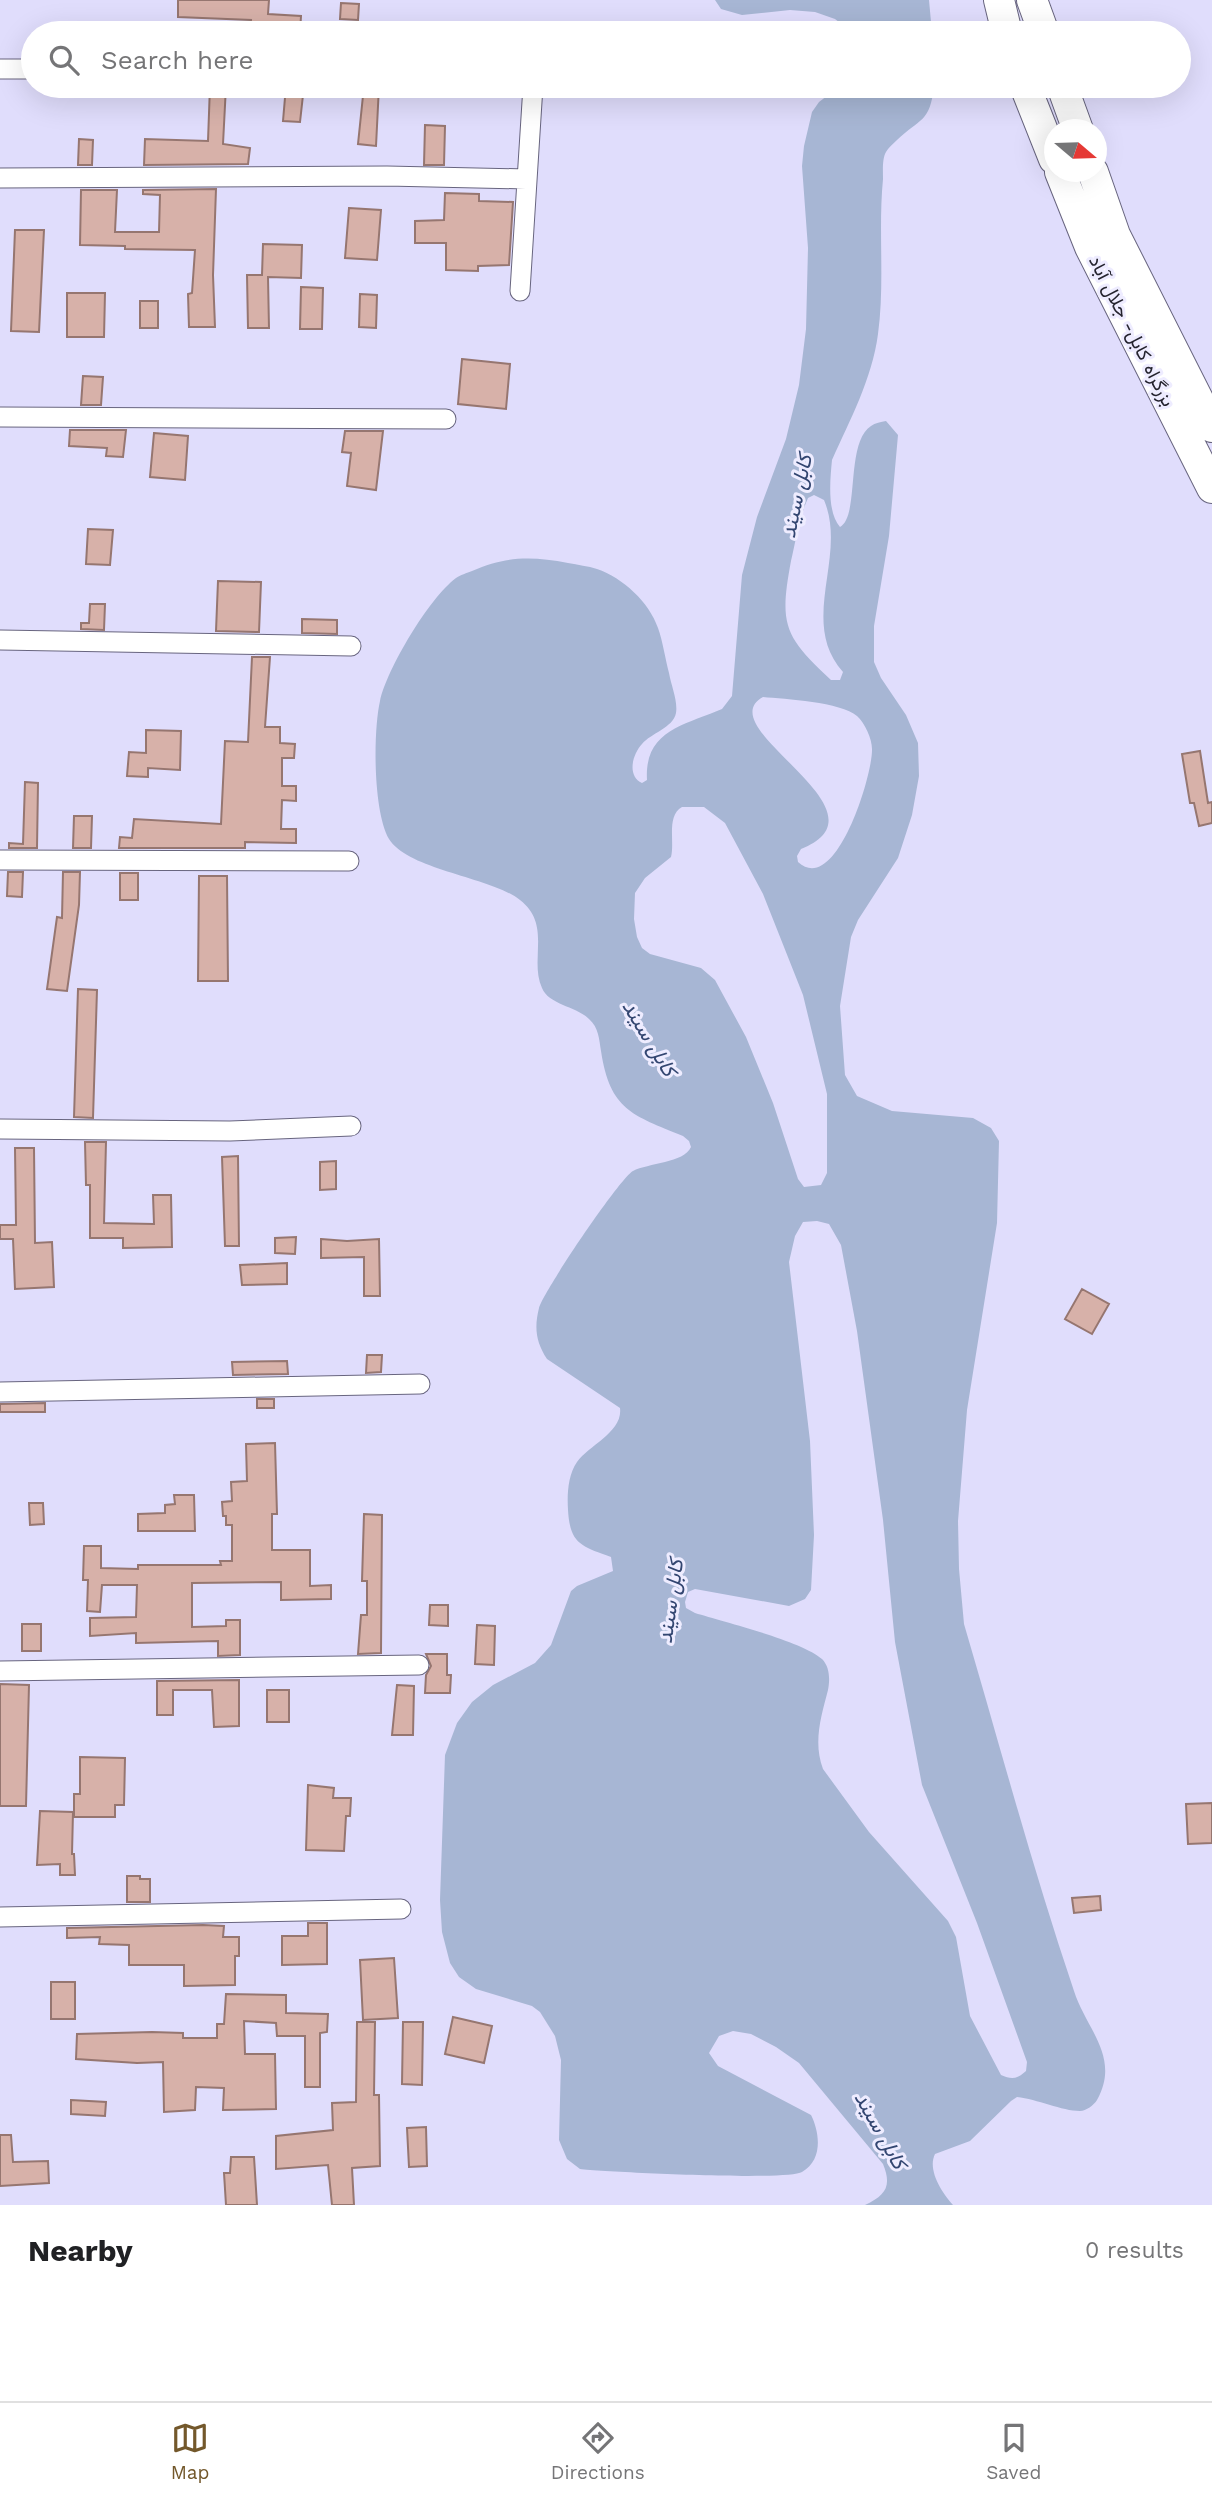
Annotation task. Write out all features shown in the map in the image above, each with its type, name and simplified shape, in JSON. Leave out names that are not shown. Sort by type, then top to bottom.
[{"type":"highway","points":[[999,0],[1004,21]]},
{"type":"highway","points":[[1032,0],[1040,21]]},
{"type":"highway","points":[[1030,98],[1044,132]]},
{"type":"highway","points":[[1066,98],[1074,119]]},
{"type":"highway","name":"بزرگراه کابل- جلال آباد","points":[[1066,182],[1212,427]]},
{"type":"highway","name":"بزرگراه کابل- جلال آباد","points":[[1094,182],[1102,241],[1212,488]]},
{"type":"street","points":[[0,69],[21,69]]},
{"type":"street","points":[[520,291],[532,98]]},
{"type":"street","points":[[0,178],[387,176],[526,179]]},
{"type":"street","points":[[0,417],[446,419]]},
{"type":"street","points":[[0,640],[351,646]]},
{"type":"street","points":[[0,860],[349,861]]},
{"type":"street","points":[[0,1129],[203,1131],[351,1126]]},
{"type":"street","points":[[0,1392],[420,1384]]},
{"type":"street","points":[[0,1671],[419,1665]]},
{"type":"street","points":[[0,1917],[401,1909]]},
{"type":"water","points":[[715,0],[929,0],[931,21],[838,21],[815,12],[790,10],[742,15],[721,9]]},
{"type":"water","name":"کابل سيند","points":[[824,98],[932,98],[923,119],[889,148],[884,158],[878,334],[866,383],[832,460],[831,468],[831,504],[840,527],[850,509],[855,463],[863,435],[873,425],[886,421],[898,435],[889,536],[874,626],[874,662],[881,678],[906,715],[918,743],[919,776],[912,815],[898,858],[858,920],[851,937],[840,1006],[845,1075],[857,1096],[892,1111],[973,1118],[991,1128],[999,1141],[997,1223],[967,1410],[958,1521],[964,1624],[1059,1945],[1079,2005],[1099,2044],[1105,2070],[1097,2100],[1087,2109],[1073,2110],[1017,2097],[970,2141],[935,2154],[934,2174],[940,2188],[953,2205],[865,2205],[885,2189],[887,2178],[883,2164],[799,2063],[751,2034],[733,2031],[719,2036],[709,2053],[718,2066],[811,2115],[818,2146],[814,2161],[809,2167],[789,2175],[765,2176],[580,2169],[567,2159],[559,2140],[561,2060],[555,2036],[540,2012],[532,2006],[476,1989],[459,1977],[450,1963],[442,1932],[440,1900],[445,1755],[457,1723],[472,1702],[493,1685],[535,1663],[551,1645],[571,1591],[613,1571],[611,1557],[592,1550],[575,1537],[569,1521],[568,1498],[574,1467],[582,1456],[611,1431],[620,1417],[620,1408],[547,1359],[537,1335],[539,1308],[567,1259],[625,1178],[640,1168],[681,1156],[691,1147],[683,1136],[626,1108],[610,1086],[595,1026],[584,1015],[545,994],[539,977],[538,931],[530,910],[507,892],[413,858],[399,850],[389,839],[377,791],[376,732],[380,701],[391,671],[410,635],[445,588],[458,577],[484,566],[531,558],[587,566],[607,573],[634,592],[654,618],[675,698],[676,713],[671,723],[646,740],[636,754],[633,770],[637,780],[642,783],[647,780],[652,750],[660,740],[681,725],[722,709],[732,696],[742,575],[757,517],[786,439],[799,385],[806,329],[808,248],[802,166],[812,112]],"holes":[[[814,495],[824,500],[830,522],[831,544],[824,632],[830,652],[843,672],[840,680],[831,680],[803,652],[789,628],[786,615],[787,583],[800,521],[808,498]],[[763,697],[839,707],[857,716],[868,731],[872,745],[871,762],[850,828],[826,863],[812,868],[798,862],[797,856],[801,849],[825,833],[828,814],[816,792],[759,728],[752,711]],[[682,807],[704,807],[725,823],[763,894],[803,995],[827,1094],[827,1173],[821,1185],[804,1187],[798,1179],[773,1103],[746,1037],[715,980],[701,968],[650,954],[642,948],[637,937],[634,919],[635,893],[645,878],[671,857],[674,816]],[[803,1222],[829,1224],[841,1245],[857,1331],[883,1520],[895,1642],[922,1785],[977,1923],[1027,2062],[1026,2071],[1014,2078],[1001,2075],[970,2016],[956,1937],[948,1921],[869,1832],[823,1769],[818,1739],[829,1682],[825,1662],[798,1645],[686,1608],[688,1592],[695,1589],[789,1606],[805,1599],[811,1590],[814,1535],[810,1441],[789,1262],[795,1236]]]},
{"type":"building","points":[[178,0],[269,0],[268,14],[301,16],[301,21],[178,17]]},
{"type":"building","points":[[341,3],[359,4],[358,20],[340,19]]},
{"type":"building","points":[[210,98],[225,98],[223,144],[250,148],[248,164],[144,165],[145,139],[208,141]]},
{"type":"building","points":[[285,98],[303,98],[300,122],[283,121]]},
{"type":"building","points":[[363,98],[378,98],[376,146],[358,144]]},
{"type":"building","points":[[425,125],[445,126],[444,165],[424,165]]},
{"type":"building","points":[[79,139],[93,140],[92,165],[78,165]]},
{"type":"building","points":[[216,189],[213,275],[215,327],[189,327],[188,294],[192,293],[195,250],[80,245],[81,190],[117,190],[115,232],[159,232],[160,195],[143,194],[143,190]]},
{"type":"building","points":[[445,193],[479,194],[479,201],[513,202],[509,265],[478,266],[478,271],[446,270],[446,243],[415,243],[415,221],[444,220]]},
{"type":"building","points":[[349,208],[381,210],[377,260],[345,258]]},
{"type":"building","points":[[15,230],[44,230],[39,332],[11,331]]},
{"type":"building","points":[[263,244],[302,245],[301,278],[268,277],[269,328],[248,328],[247,275],[262,275]]},
{"type":"building","points":[[301,287],[323,288],[322,329],[300,329]]},
{"type":"building","points":[[67,293],[105,293],[104,337],[67,337]]},
{"type":"building","points":[[360,294],[377,295],[376,328],[359,327]]},
{"type":"building","points":[[140,301],[158,301],[158,328],[140,328]]},
{"type":"building","points":[[462,359],[510,364],[506,409],[458,404]]},
{"type":"building","points":[[83,376],[103,377],[101,405],[81,405]]},
{"type":"building","points":[[70,430],[126,430],[123,457],[106,456],[107,448],[69,446]]},
{"type":"building","points":[[345,431],[383,431],[376,490],[347,486],[351,453],[342,452]]},
{"type":"building","points":[[154,433],[188,436],[185,480],[150,477]]},
{"type":"building","points":[[88,529],[113,530],[110,565],[86,564]]},
{"type":"building","points":[[218,581],[261,582],[259,632],[216,631]]},
{"type":"building","points":[[90,604],[105,604],[104,630],[81,629],[81,623],[89,623]]},
{"type":"building","points":[[302,619],[337,620],[337,634],[302,633]]},
{"type":"building","points":[[252,657],[270,657],[265,727],[280,727],[280,743],[295,744],[294,758],[282,758],[282,786],[296,786],[296,801],[282,800],[281,829],[296,829],[296,843],[245,842],[245,848],[119,848],[120,837],[132,838],[134,819],[221,824],[225,741],[248,742]]},
{"type":"building","points":[[146,730],[181,731],[180,770],[148,768],[148,777],[127,776],[129,752],[146,753]]},
{"type":"building","points":[[1200,751],[1208,803],[1212,802],[1212,823],[1199,826],[1194,803],[1190,803],[1182,754]]},
{"type":"building","points":[[25,782],[38,783],[37,848],[9,848],[9,843],[23,844]]},
{"type":"building","points":[[74,816],[92,816],[91,848],[73,848]]},
{"type":"building","points":[[8,872],[23,872],[22,897],[7,896]]},
{"type":"building","points":[[63,872],[80,872],[79,905],[67,991],[47,989],[57,917],[62,918]]},
{"type":"building","points":[[120,873],[138,873],[138,900],[120,900]]},
{"type":"building","points":[[199,876],[227,876],[228,981],[198,981]]},
{"type":"building","points":[[78,989],[97,990],[93,1118],[74,1117]]},
{"type":"building","points":[[85,1142],[106,1142],[104,1223],[154,1224],[153,1195],[171,1195],[172,1247],[123,1248],[123,1238],[90,1238],[90,1185],[86,1185]]},
{"type":"building","points":[[15,1148],[34,1148],[35,1243],[52,1242],[54,1287],[15,1289],[13,1239],[0,1239],[0,1225],[16,1225]]},
{"type":"building","points":[[238,1156],[239,1246],[225,1246],[222,1157]]},
{"type":"building","points":[[336,1161],[336,1189],[320,1190],[320,1162]]},
{"type":"building","points":[[296,1237],[295,1254],[275,1253],[275,1238]]},
{"type":"building","points":[[321,1239],[379,1239],[380,1296],[364,1296],[364,1257],[321,1258]]},
{"type":"building","points":[[287,1263],[287,1284],[242,1285],[240,1265]]},
{"type":"building","points":[[1082,1289],[1109,1304],[1092,1334],[1065,1319]]},
{"type":"building","points":[[367,1355],[382,1355],[381,1372],[366,1373]]},
{"type":"building","points":[[287,1361],[288,1374],[233,1375],[232,1362]]},
{"type":"building","points":[[257,1399],[274,1399],[274,1408],[257,1408]]},
{"type":"building","points":[[45,1403],[45,1412],[0,1412],[0,1404]]},
{"type":"building","points":[[275,1443],[277,1514],[272,1514],[272,1550],[310,1550],[310,1586],[331,1585],[331,1599],[281,1600],[281,1582],[192,1583],[192,1627],[226,1626],[226,1620],[240,1620],[240,1655],[218,1656],[218,1641],[136,1643],[136,1633],[90,1636],[90,1618],[136,1617],[137,1585],[102,1585],[100,1612],[87,1611],[88,1580],[83,1580],[84,1546],[101,1546],[101,1568],[221,1565],[220,1561],[232,1561],[232,1525],[226,1525],[222,1502],[232,1501],[231,1482],[247,1481],[246,1444]]},
{"type":"building","points":[[174,1495],[194,1495],[195,1531],[138,1531],[138,1514],[165,1513],[165,1505],[175,1504]]},
{"type":"building","points":[[29,1503],[43,1503],[44,1524],[30,1525]]},
{"type":"building","points":[[364,1514],[382,1515],[381,1653],[358,1654],[361,1615],[367,1615],[367,1581],[362,1581]]},
{"type":"building","points":[[430,1605],[448,1605],[448,1626],[429,1625]]},
{"type":"building","points":[[22,1624],[41,1624],[41,1651],[22,1651]]},
{"type":"building","points":[[477,1625],[495,1626],[494,1665],[475,1664]]},
{"type":"building","points":[[426,1654],[447,1654],[447,1675],[451,1675],[450,1693],[425,1693],[426,1675],[431,1666]]},
{"type":"building","points":[[239,1680],[239,1726],[214,1727],[212,1690],[173,1690],[173,1715],[157,1715],[157,1681]]},
{"type":"building","points":[[0,1684],[29,1685],[26,1806],[0,1806]]},
{"type":"building","points":[[397,1685],[414,1686],[413,1735],[392,1735]]},
{"type":"building","points":[[267,1690],[289,1690],[289,1722],[267,1722]]},
{"type":"building","points":[[80,1757],[125,1758],[124,1805],[115,1805],[115,1817],[74,1817],[74,1794],[80,1794]]},
{"type":"building","points":[[308,1785],[334,1788],[333,1798],[351,1798],[350,1816],[346,1816],[344,1851],[306,1850]]},
{"type":"building","points":[[1212,1803],[1212,1843],[1188,1844],[1186,1804]]},
{"type":"building","points":[[40,1811],[73,1812],[72,1854],[75,1875],[60,1875],[60,1864],[37,1865]]},
{"type":"building","points":[[127,1876],[150,1879],[150,1902],[127,1902]]},
{"type":"building","points":[[1100,1896],[1101,1910],[1074,1913],[1072,1898]]},
{"type":"building","points":[[308,1923],[327,1923],[327,1964],[282,1965],[282,1936],[308,1936]]},
{"type":"building","points":[[224,1926],[223,1937],[239,1937],[239,1956],[235,1956],[235,1985],[184,1986],[184,1965],[129,1965],[129,1945],[99,1944],[100,1937],[67,1938],[67,1928]]},
{"type":"building","points":[[394,1958],[398,2018],[363,2020],[360,1960]]},
{"type":"building","points":[[51,1982],[75,1982],[75,2019],[51,2019]]},
{"type":"building","points":[[226,1994],[286,1995],[286,2013],[328,2014],[327,2032],[320,2033],[320,2087],[305,2087],[305,2036],[277,2036],[276,2023],[244,2021],[245,2054],[275,2054],[276,2109],[223,2110],[224,2088],[196,2087],[195,2110],[164,2112],[163,2062],[76,2059],[77,2034],[152,2032],[183,2033],[183,2038],[217,2038],[217,2024],[224,2024]]},
{"type":"building","points":[[453,2017],[492,2026],[484,2063],[445,2054]]},
{"type":"building","points":[[357,2022],[375,2022],[374,2095],[379,2095],[380,2166],[352,2168],[354,2205],[332,2205],[328,2165],[276,2169],[276,2136],[333,2130],[332,2103],[356,2102]]},
{"type":"building","points":[[403,2022],[423,2022],[422,2085],[402,2084]]},
{"type":"building","points":[[71,2100],[106,2102],[105,2116],[71,2114]]},
{"type":"building","points":[[426,2127],[427,2166],[409,2167],[407,2128]]},
{"type":"building","points":[[0,2135],[11,2135],[13,2162],[48,2161],[49,2183],[0,2186]]},
{"type":"building","points":[[231,2157],[254,2157],[257,2205],[226,2205],[224,2173],[230,2173]]}]
